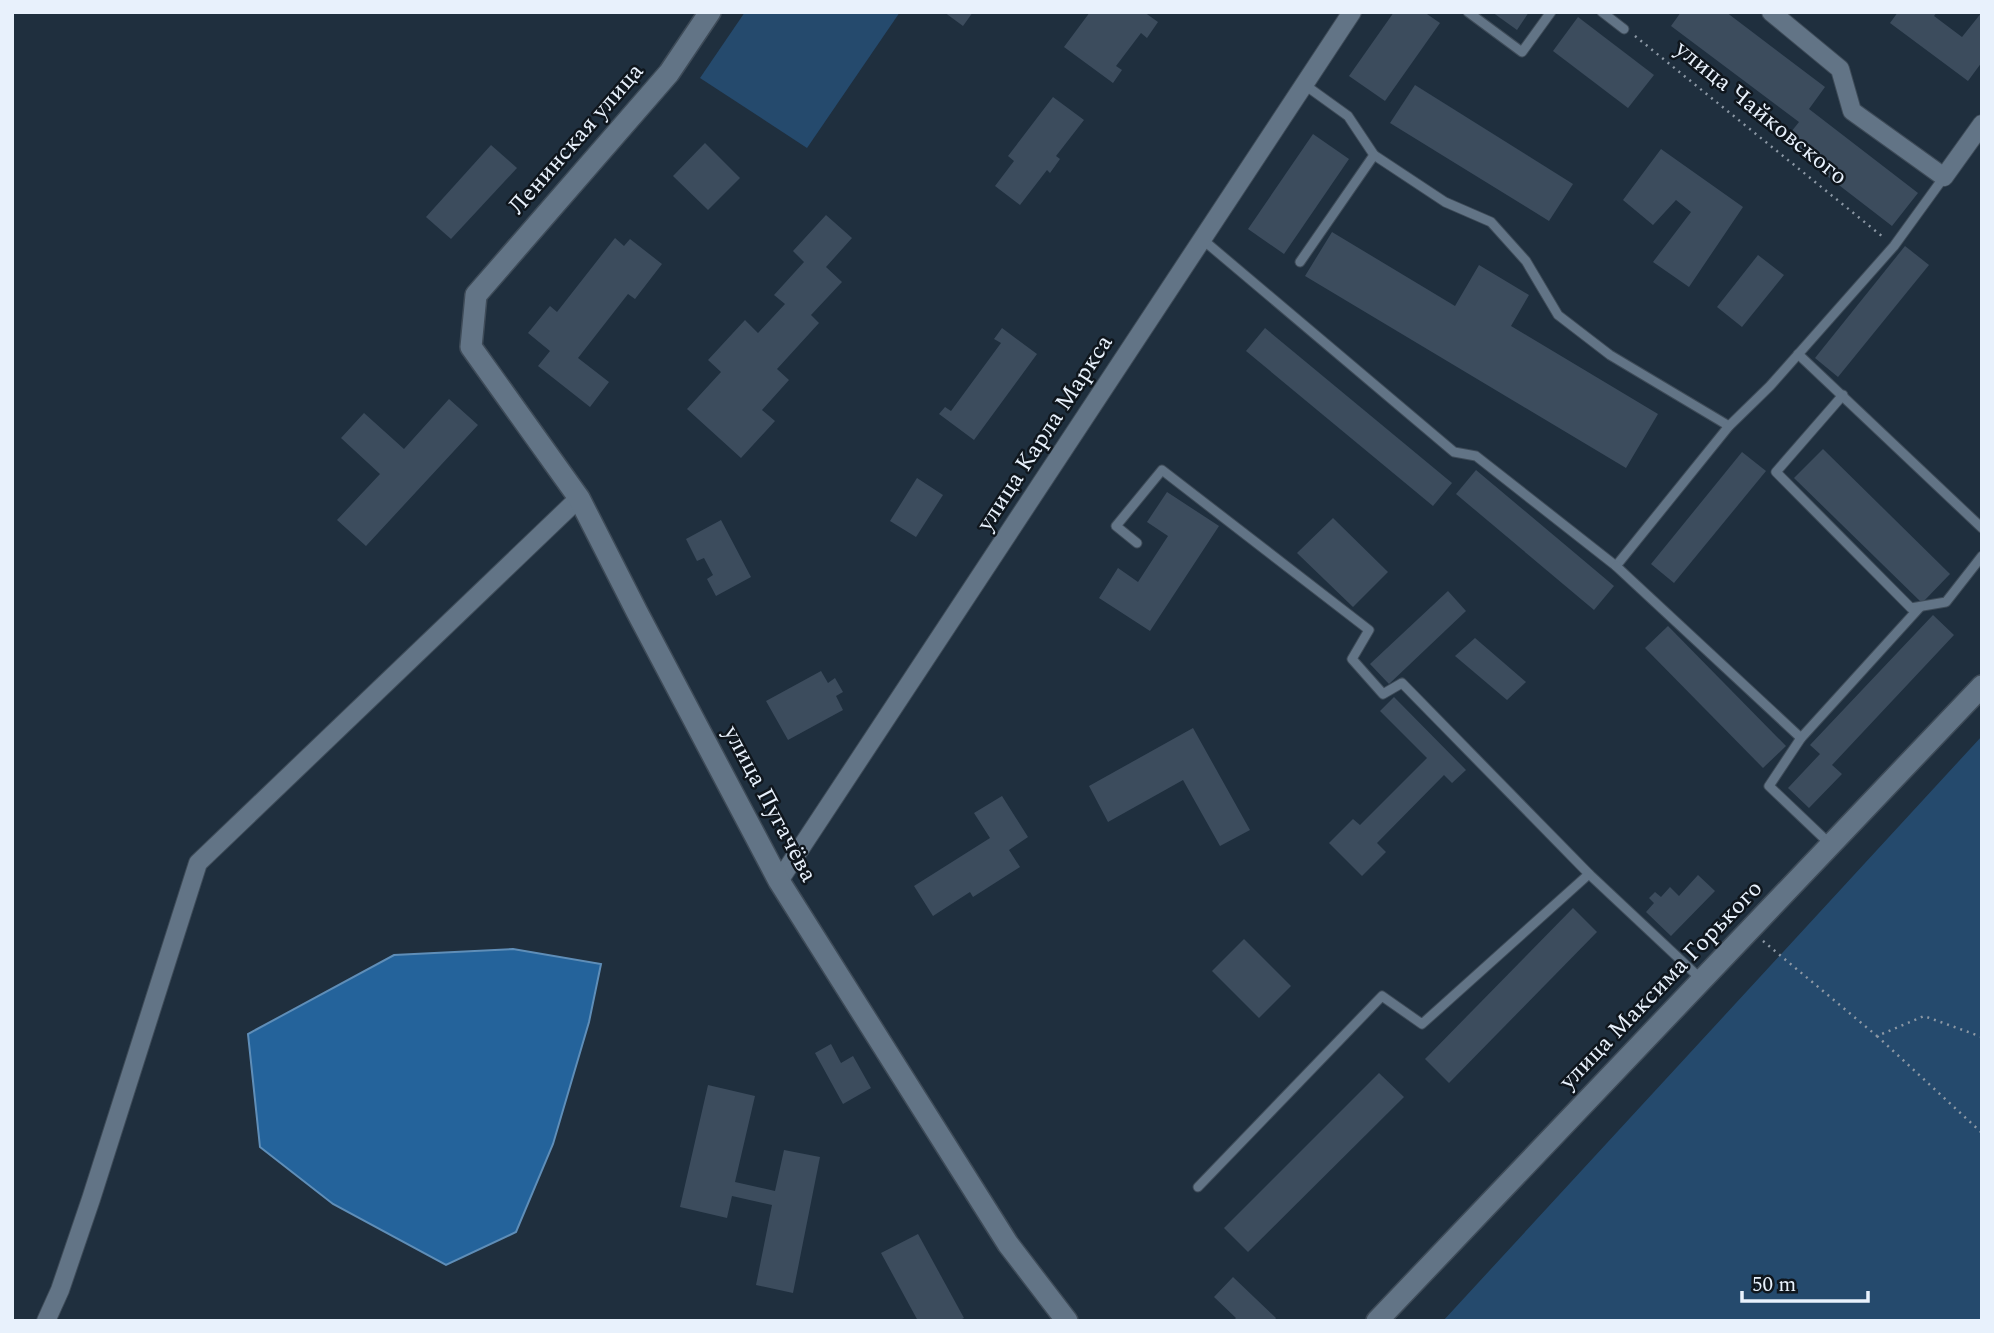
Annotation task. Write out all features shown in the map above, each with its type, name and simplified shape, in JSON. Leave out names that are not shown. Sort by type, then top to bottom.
[{"type":"street","name":"Ленинская улица","points":[[476,295],[669,72],[710,12]]},
{"type":"street","name":"улица Карла Маркса","points":[[779,881],[1352,12]]},
{"type":"street","points":[[1771,12],[1840,69],[1852,111],[1944,177],[1982,124]]},
{"type":"street","name":"улица Пугачёва","points":[[476,295],[471,347],[579,498],[779,881],[1008,1244],[1067,1321]]},
{"type":"street","points":[[46,1321],[60,1290],[91,1199],[198,863],[579,498]]},
{"type":"street","name":"улица Максима Горького","points":[[1377,1321],[1982,686]]},
{"type":"lane","points":[[1468,12],[1522,52],[1551,12]]},
{"type":"lane","points":[[1602,12],[1624,29]]},
{"type":"lane","points":[[1305,85],[1348,116],[1374,155],[1445,202],[1491,222],[1526,261],[1558,315],[1610,355],[1729,426]]},
{"type":"lane","points":[[1300,261],[1374,155]]},
{"type":"lane","points":[[1616,566],[1729,426],[1770,387],[1894,246],[1944,177]]},
{"type":"lane","points":[[1202,239],[1454,452],[1476,456],[1616,566],[1801,738]]},
{"type":"lane","points":[[1798,354],[1982,528]]},
{"type":"lane","points":[[1843,395],[1776,472],[1911,608],[1946,602],[1982,556]]},
{"type":"lane","points":[[1137,543],[1116,526],[1162,470],[1369,630],[1352,659],[1383,694],[1402,683],[1589,873],[1702,980]]},
{"type":"lane","points":[[1831,845],[1769,786],[1801,738],[1920,607]]},
{"type":"lane","points":[[1198,1188],[1382,996],[1422,1024],[1589,873]]},
{"type":"path","name":"улица Чайковского","points":[[1624,29],[1894,246]]},
{"type":"path","points":[[1750,930],[1877,1036],[1982,1133]]},
{"type":"path","points":[[1877,1036],[1924,1016],[1982,1037]]},
{"type":"shaded area","points":[[745,12],[900,12],[807,148],[700,78]]},
{"type":"shaded area","points":[[1982,736],[1982,1321],[1443,1321]]},
{"type":"shaded area","points":[[513,949],[601,964],[589,1022],[553,1144],[516,1232],[446,1265],[333,1204],[260,1147],[248,1034],[394,955]]},
{"type":"building","points":[[944,12],[973,12],[963,26]]},
{"type":"building","points":[[1090,12],[1144,12],[1158,22],[1147,38],[1141,33],[1116,66],[1122,70],[1113,83],[1064,47]]},
{"type":"building","points":[[1394,12],[1424,12],[1440,23],[1385,101],[1349,76]]},
{"type":"building","points":[[1492,12],[1529,12],[1517,30]]},
{"type":"building","points":[[1681,12],[1726,12],[1825,87],[1809,109],[1918,193],[1892,226],[1783,142],[1799,122],[1671,26]]},
{"type":"building","points":[[1898,12],[1937,12],[1934,16],[1962,37],[1982,12],[1982,62],[1968,81],[1890,23]]},
{"type":"building","points":[[1578,17],[1654,75],[1628,108],[1553,51]]},
{"type":"building","points":[[1415,85],[1573,184],[1549,221],[1390,123]]},
{"type":"building","points":[[1053,97],[1084,120],[1056,156],[1060,159],[1050,173],[1047,170],[1020,205],[995,186],[1014,161],[1008,156]]},
{"type":"building","points":[[1313,134],[1349,159],[1284,254],[1248,229]]},
{"type":"building","points":[[705,143],[740,178],[708,210],[673,176]]},
{"type":"building","points":[[491,145],[517,168],[451,239],[426,217]]},
{"type":"building","points":[[1661,149],[1743,207],[1689,287],[1653,262],[1691,212],[1676,200],[1653,225],[1623,200]]},
{"type":"building","points":[[826,215],[852,238],[826,267],[842,282],[811,315],[819,323],[777,369],[789,380],[762,410],[775,421],[741,458],[687,409],[721,372],[708,360],[745,320],[758,333],[785,304],[774,295],[804,262],[793,251]]},
{"type":"building","points":[[1332,232],[1455,306],[1479,265],[1529,295],[1511,326],[1658,414],[1626,468],[1305,276]]},
{"type":"building","points":[[615,238],[624,246],[630,239],[662,264],[635,299],[628,294],[578,358],[609,382],[590,407],[538,366],[550,351],[528,333],[550,306],[557,312]]},
{"type":"building","points":[[1905,246],[1929,265],[1838,377],[1815,358]]},
{"type":"building","points":[[1758,255],[1784,275],[1742,327],[1717,307]]},
{"type":"building","points":[[1002,328],[1037,354],[974,440],[939,414],[945,407],[951,411],[1001,343],[994,339]]},
{"type":"building","points":[[1265,328],[1452,483],[1433,506],[1246,351]]},
{"type":"building","points":[[449,399],[478,425],[366,546],[337,520],[380,474],[341,438],[364,413],[404,449]]},
{"type":"building","points":[[1823,449],[1950,574],[1922,603],[1794,478]]},
{"type":"building","points":[[1742,452],[1766,471],[1674,583],[1651,564]]},
{"type":"building","points":[[1476,470],[1614,586],[1594,610],[1456,494]]},
{"type":"building","points":[[917,478],[943,495],[916,537],[890,521]]},
{"type":"building","points":[[1167,492],[1219,526],[1150,631],[1099,598],[1118,568],[1138,582],[1168,536],[1147,522]]},
{"type":"building","points":[[1333,518],[1388,572],[1353,607],[1297,553]]},
{"type":"building","points":[[721,520],[751,577],[716,596],[707,579],[713,575],[704,558],[697,561],[686,539]]},
{"type":"building","points":[[1448,591],[1466,611],[1389,684],[1370,664]]},
{"type":"building","points":[[1933,615],[1954,635],[1832,765],[1842,774],[1809,808],[1788,788],[1820,754],[1810,745]]},
{"type":"building","points":[[1668,626],[1786,746],[1763,768],[1645,648]]},
{"type":"building","points":[[1475,638],[1526,682],[1507,700],[1455,656]]},
{"type":"building","points":[[821,671],[828,683],[835,678],[843,692],[836,696],[843,710],[788,740],[766,701]]},
{"type":"building","points":[[1394,697],[1466,770],[1452,783],[1444,775],[1377,843],[1386,852],[1362,876],[1329,843],[1353,819],[1360,825],[1427,758],[1380,711]]},
{"type":"building","points":[[1193,728],[1250,830],[1220,846],[1183,780],[1108,822],[1089,786]]},
{"type":"building","points":[[1002,796],[1028,837],[1009,850],[1020,867],[973,897],[970,892],[933,916],[914,886],[990,838],[974,813]]},
{"type":"building","points":[[1698,875],[1715,891],[1671,936],[1646,912],[1654,903],[1649,898],[1655,892],[1661,897],[1670,887],[1679,896]]},
{"type":"building","points":[[1573,908],[1597,932],[1449,1083],[1425,1059]]},
{"type":"building","points":[[1244,939],[1291,986],[1259,1018],[1212,971]]},
{"type":"building","points":[[831,1044],[841,1063],[853,1056],[871,1088],[843,1104],[815,1053]]},
{"type":"building","points":[[1379,1073],[1404,1097],[1248,1252],[1224,1228]]},
{"type":"building","points":[[708,1085],[755,1096],[735,1182],[775,1191],[784,1150],[820,1157],[793,1293],[756,1285],[772,1205],[732,1196],[727,1218],[680,1207]]},
{"type":"building","points":[[918,1234],[964,1318],[958,1321],[918,1321],[881,1253]]},
{"type":"building","points":[[1233,1277],[1276,1318],[1274,1321],[1233,1321],[1236,1318],[1214,1297]]}]
